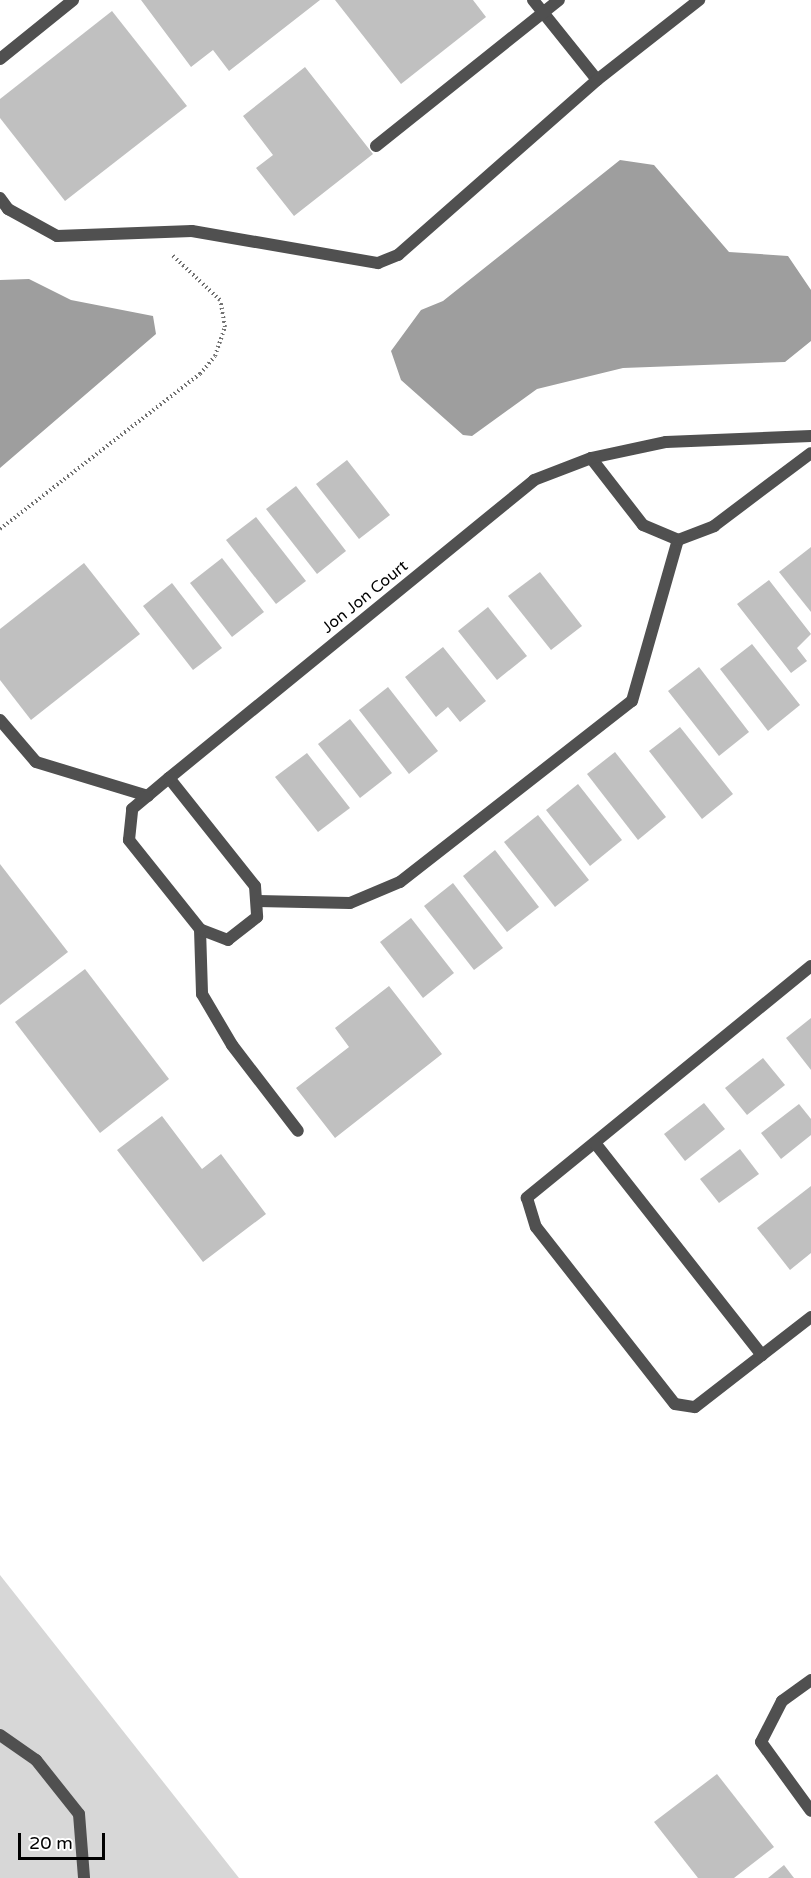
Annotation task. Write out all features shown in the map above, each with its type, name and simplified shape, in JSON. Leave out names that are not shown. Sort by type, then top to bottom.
[{"type":"street","points":[[0,58],[73,0]]},
{"type":"street","points":[[533,0],[597,80]]},
{"type":"street","points":[[376,146],[558,0]]},
{"type":"street","points":[[0,198],[8,209],[57,236],[192,231],[378,263],[398,255],[597,80],[699,0]]},
{"type":"street","name":"Jon Jon Court","points":[[258,901],[257,917],[228,940],[200,929],[129,840],[132,809],[534,480],[591,458],[666,442],[811,436]]},
{"type":"street","points":[[591,458],[643,525],[678,540],[714,526],[811,453]]},
{"type":"street","points":[[169,778],[255,886],[258,901],[350,903],[400,882],[632,701],[678,540]]},
{"type":"street","points":[[0,720],[36,762],[147,796]]},
{"type":"street","points":[[200,929],[202,994],[232,1045],[298,1131]]},
{"type":"street","points":[[811,966],[527,1198],[536,1227],[675,1404],[695,1407],[811,1317]]},
{"type":"street","points":[[595,1143],[762,1355]]},
{"type":"street","points":[[811,1680],[782,1701],[761,1742],[811,1811]]},
{"type":"street","points":[[0,1736],[36,1760],[79,1814],[84,1878]]},
{"type":"path","points":[[0,529],[200,374],[215,356],[225,327],[220,300],[182,259],[159,249]]},
{"type":"shaded area","points":[[620,160],[654,165],[729,252],[788,256],[811,290],[811,341],[785,362],[623,368],[537,389],[472,436],[463,435],[401,380],[391,351],[421,310],[443,301]]},
{"type":"shaded area","points":[[29,279],[71,300],[153,316],[156,334],[0,468],[0,280]]},
{"type":"shaded area","points":[[0,1575],[239,1878],[0,1878]]},
{"type":"building","points":[[141,0],[320,0],[229,71],[213,50],[191,67]]},
{"type":"building","points":[[335,0],[473,0],[486,17],[401,84]]},
{"type":"building","points":[[112,11],[187,106],[65,201],[0,118],[0,99]]},
{"type":"building","points":[[305,67],[373,154],[294,216],[256,168],[273,155],[243,116]]},
{"type":"building","points":[[347,460],[390,515],[359,539],[316,484]]},
{"type":"building","points":[[296,486],[346,551],[317,574],[266,509]]},
{"type":"building","points":[[256,517],[306,581],[276,604],[226,540]]},
{"type":"building","points":[[811,547],[811,612],[779,572]]},
{"type":"building","points":[[222,558],[264,612],[232,637],[190,583]]},
{"type":"building","points":[[84,563],[140,634],[31,720],[0,680],[0,629]]},
{"type":"building","points":[[540,572],[582,626],[551,650],[508,596]]},
{"type":"building","points":[[769,580],[811,634],[797,648],[807,661],[791,673],[737,604]]},
{"type":"building","points":[[172,583],[222,648],[193,670],[143,606]]},
{"type":"building","points":[[488,607],[527,656],[497,680],[458,631]]},
{"type":"building","points":[[752,644],[800,705],[768,731],[720,669]]},
{"type":"building","points":[[443,647],[486,701],[460,722],[448,707],[436,717],[405,677]]},
{"type":"building","points":[[699,667],[749,732],[719,756],[668,691]]},
{"type":"building","points":[[388,687],[438,751],[409,774],[359,710]]},
{"type":"building","points":[[350,719],[392,773],[360,798],[318,744]]},
{"type":"building","points":[[680,727],[733,794],[702,819],[649,751]]},
{"type":"building","points":[[615,752],[666,817],[638,840],[587,774]]},
{"type":"building","points":[[307,753],[350,808],[318,832],[275,777]]},
{"type":"building","points":[[578,784],[622,840],[590,866],[546,810]]},
{"type":"building","points":[[538,815],[589,880],[555,907],[504,842]]},
{"type":"building","points":[[495,850],[539,907],[507,932],[463,876]]},
{"type":"building","points":[[0,864],[68,952],[0,1005]]},
{"type":"building","points":[[453,883],[503,948],[474,970],[424,906]]},
{"type":"building","points":[[411,918],[454,973],[423,998],[380,942]]},
{"type":"building","points":[[85,969],[169,1079],[100,1133],[15,1022]]},
{"type":"building","points":[[389,986],[442,1054],[335,1138],[296,1088],[349,1047],[335,1028]]},
{"type":"building","points":[[811,1018],[811,1070],[786,1038]]},
{"type":"building","points":[[763,1058],[785,1085],[747,1115],[725,1088]]},
{"type":"building","points":[[704,1103],[725,1129],[685,1161],[664,1134]]},
{"type":"building","points":[[799,1104],[811,1119],[811,1135],[781,1159],[761,1133]]},
{"type":"building","points":[[162,1116],[202,1169],[221,1154],[266,1214],[203,1262],[117,1150]]},
{"type":"building","points":[[740,1149],[759,1174],[719,1203],[700,1179]]},
{"type":"building","points":[[811,1186],[811,1253],[790,1270],[757,1228]]},
{"type":"building","points":[[717,1774],[774,1847],[734,1878],[698,1878],[654,1822]]},
{"type":"building","points":[[784,1865],[794,1878],[768,1878]]}]
